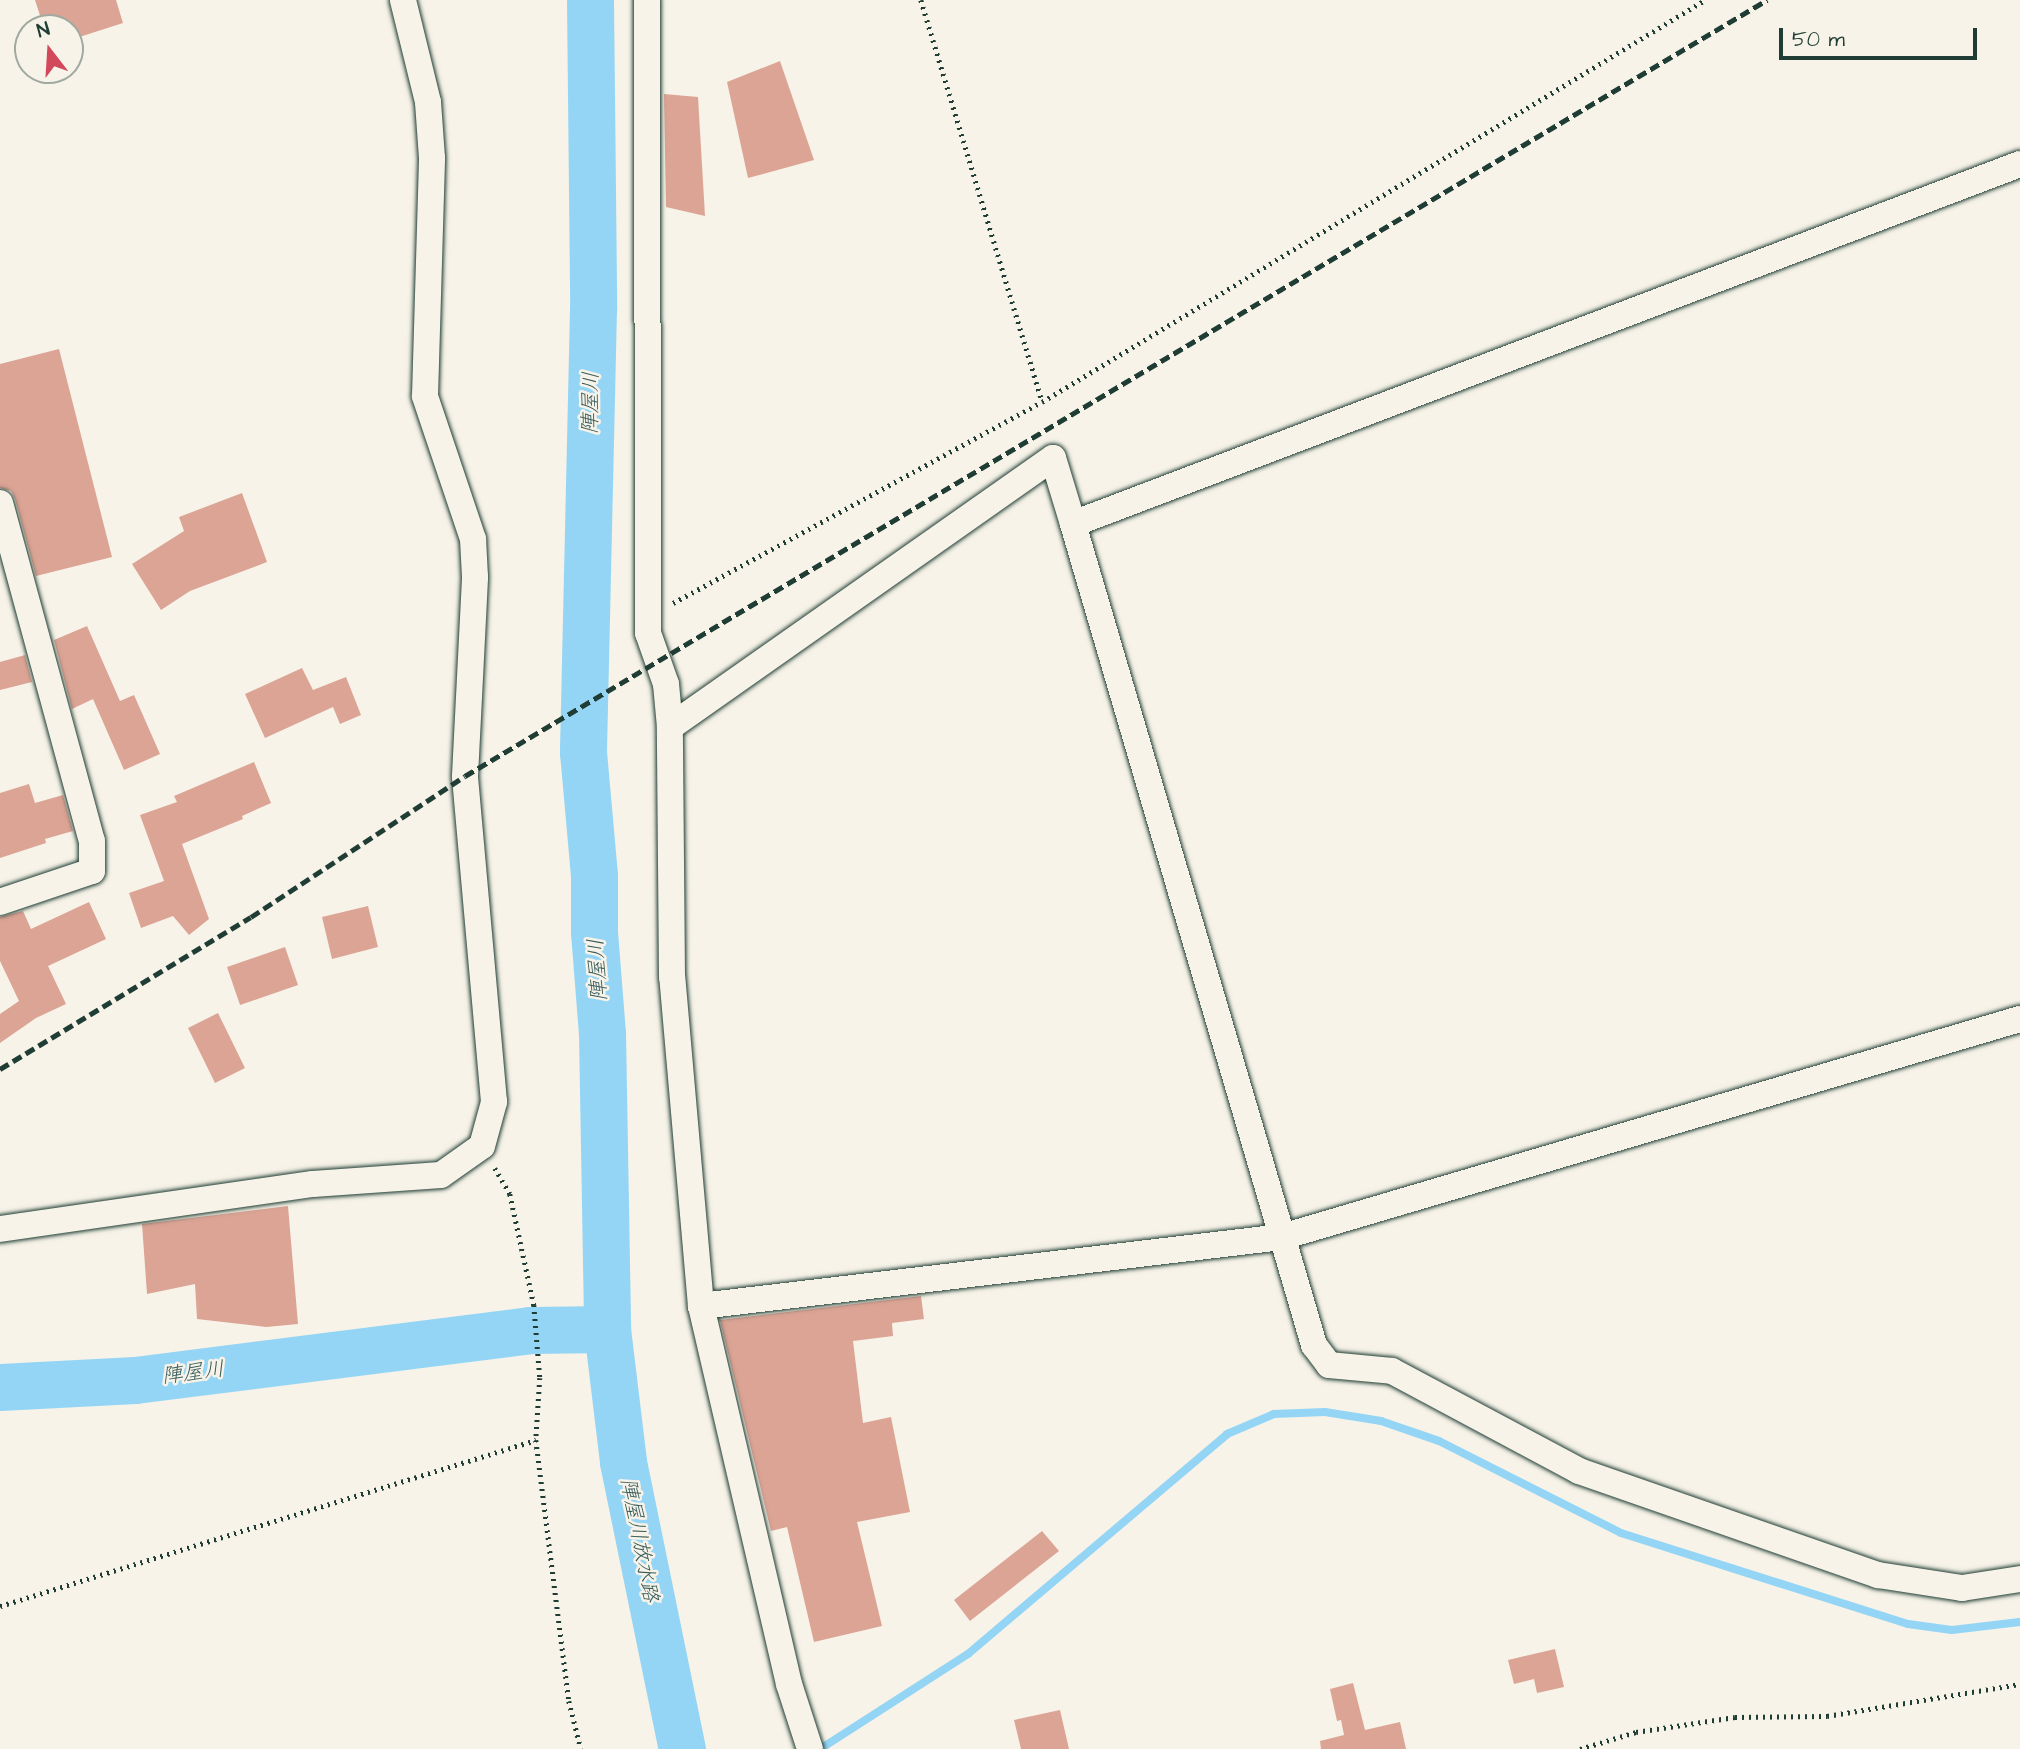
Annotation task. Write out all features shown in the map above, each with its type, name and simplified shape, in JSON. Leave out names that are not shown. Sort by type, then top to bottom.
[{"type":"street","points":[[0,1229],[326,1183],[441,1175],[482,1146],[494,1102],[465,776],[475,578],[472,539],[425,396],[432,158],[428,102],[403,0]]},
{"type":"street","points":[[647,0],[648,633],[666,684],[670,727],[672,977],[701,1306],[789,1684],[810,1749]]},
{"type":"street","points":[[1073,524],[2020,164]]},
{"type":"street","points":[[670,727],[1053,458],[1314,1345],[1329,1365],[1392,1371],[1579,1471],[1878,1575],[1962,1588],[2020,1579]]},
{"type":"street","points":[[0,503],[92,841],[92,871],[0,902]]},
{"type":"street","points":[[701,1306],[1282,1237],[2020,1019]]},
{"type":"path","points":[[921,0],[1042,402]]},
{"type":"path","points":[[648,617],[1042,402],[1706,0]]},
{"type":"path","points":[[482,1146],[510,1194],[534,1305],[540,1378],[536,1440],[569,1701],[581,1749]]},
{"type":"path","points":[[0,1606],[536,1440]]},
{"type":"path","points":[[1580,1749],[1636,1732],[1735,1717],[1827,1716],[2020,1684]]},
{"type":"building","points":[[35,0],[116,0],[123,23],[84,36],[84,14],[40,14]]},
{"type":"building","points":[[780,61],[814,160],[748,178],[727,82]]},
{"type":"building","points":[[664,94],[698,97],[705,216],[666,207]]},
{"type":"building","points":[[59,349],[112,557],[36,576],[15,499],[11,491],[0,488],[0,364]]},
{"type":"building","points":[[242,493],[267,562],[190,591],[161,610],[132,564],[184,531],[179,517]]},
{"type":"building","points":[[87,626],[120,701],[134,695],[160,754],[124,770],[93,699],[72,709],[54,640]]},
{"type":"building","points":[[25,655],[32,682],[0,690],[0,662]]},
{"type":"building","points":[[302,668],[313,690],[346,677],[361,715],[340,724],[333,707],[265,738],[245,694]]},
{"type":"building","points":[[254,762],[271,803],[242,816],[243,819],[182,844],[209,919],[189,935],[173,916],[141,928],[129,893],[164,881],[140,815],[177,802],[174,796]]},
{"type":"building","points":[[29,784],[35,803],[63,795],[73,831],[45,839],[46,843],[0,858],[0,793]]},
{"type":"building","points":[[89,902],[106,939],[48,966],[66,1004],[36,1018],[0,1043],[0,1014],[19,1001],[0,961],[0,917],[23,911],[31,929]]},
{"type":"building","points":[[368,906],[378,947],[332,959],[322,917]]},
{"type":"building","points":[[285,947],[298,985],[240,1005],[227,967]]},
{"type":"building","points":[[218,1013],[245,1068],[215,1083],[188,1028]]},
{"type":"building","points":[[288,1206],[298,1324],[266,1327],[197,1319],[195,1284],[147,1294],[142,1224]]},
{"type":"building","points":[[921,1296],[924,1319],[892,1323],[893,1336],[853,1341],[863,1423],[891,1417],[910,1512],[857,1522],[882,1626],[814,1642],[787,1527],[771,1531],[720,1320]]},
{"type":"building","points":[[1042,1531],[1059,1551],[970,1621],[954,1600]]},
{"type":"building","points":[[1555,1649],[1564,1687],[1537,1693],[1534,1679],[1514,1684],[1508,1660]]},
{"type":"building","points":[[1353,1683],[1365,1730],[1400,1722],[1406,1749],[1321,1749],[1320,1741],[1344,1735],[1341,1720],[1337,1721],[1330,1689]]},
{"type":"building","points":[[1060,1710],[1069,1749],[1021,1749],[1014,1720]]},
{"type":"waterway","name":"陣屋川","points":[[590,0],[593,309],[583,752],[594,875],[594,932],[602,1033],[607,1329],[623,1462],[682,1749]]},
{"type":"waterway","name":"陣屋川","points":[[0,1387],[135,1380],[530,1330],[607,1329]]},
{"type":"waterway","points":[[820,1749],[968,1654],[1227,1434],[1274,1414],[1325,1412],[1381,1421],[1439,1441],[1621,1533],[1908,1624],[1952,1630],[2020,1622]]},
{"type":"railway","points":[[0,1069],[251,917],[465,776],[1767,0]]},
{"type":"water label","name":"陣屋川放水路","points":[[639,1540]]}]
